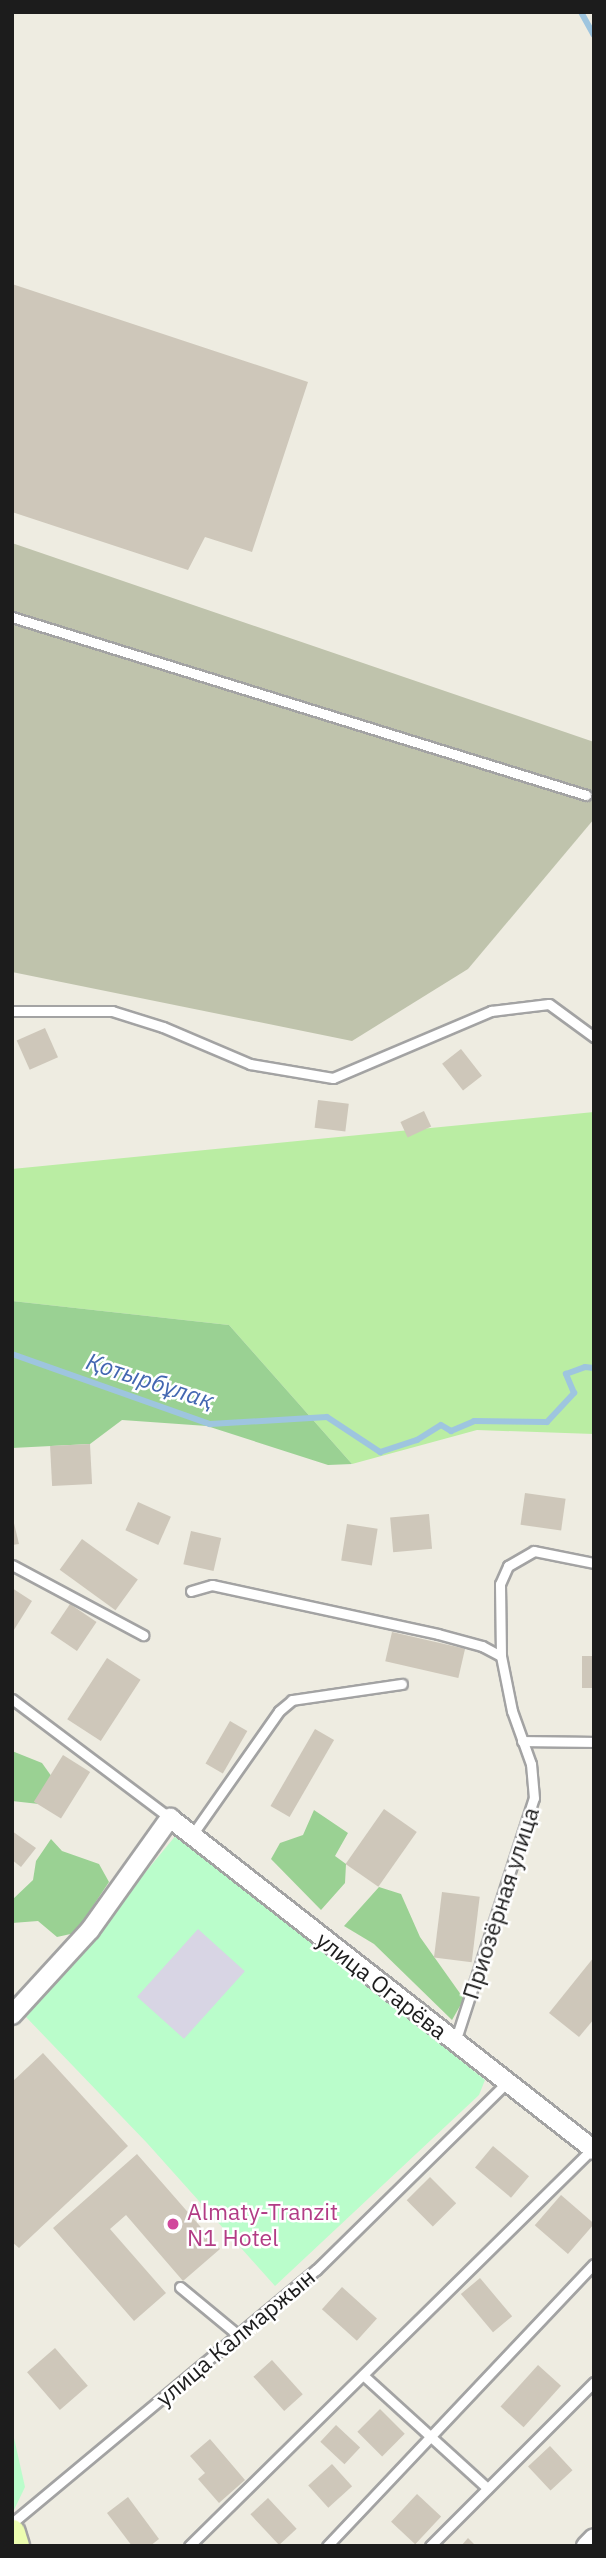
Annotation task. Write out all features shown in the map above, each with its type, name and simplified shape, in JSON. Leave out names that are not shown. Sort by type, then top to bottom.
[{"type":"main road","points":[[12,2533],[16,2546]]},
{"type":"street","name":"улица Огарёва","points":[[170,1818],[593,2150]]},
{"type":"street","points":[[12,2015],[90,1930],[170,1818]]},
{"type":"street","points":[[586,2546],[594,2538]]},
{"type":"lane","points":[[12,617],[586,795]]},
{"type":"lane","points":[[12,1012],[112,1012],[163,1027],[250,1064],[334,1078],[492,1011],[549,1004],[594,1037]]},
{"type":"lane","name":"Приозёрная улица","points":[[455,2042],[501,1896],[527,1829],[534,1798],[531,1764],[522,1741],[501,1656],[500,1584],[508,1566],[522,1554],[534,1551],[594,1563]]},
{"type":"lane","points":[[12,1565],[143,1635]]},
{"type":"lane","points":[[191,1591],[212,1585],[438,1634],[482,1646],[501,1656]]},
{"type":"lane","points":[[192,1835],[279,1711],[292,1700],[402,1684]]},
{"type":"lane","points":[[12,1699],[170,1818]]},
{"type":"lane","points":[[522,1741],[594,1742]]},
{"type":"lane","name":"улица Калмаржын","points":[[12,2522],[316,2270],[507,2082]]},
{"type":"lane","points":[[189,2546],[593,2150]]},
{"type":"lane","points":[[327,2546],[594,2264]]},
{"type":"lane","points":[[180,2287],[239,2335]]},
{"type":"lane","points":[[363,2375],[487,2488]]},
{"type":"lane","points":[[430,2546],[594,2382]]},
{"type":"shaded area","points":[[12,543],[594,742],[594,819],[468,969],[352,1041],[12,972]]},
{"type":"shaded area","points":[[198,1929],[245,1971],[184,2039],[137,1997]]},
{"type":"green space","points":[[594,1112],[594,1434],[477,1430],[352,1464],[229,1325],[12,1301],[12,1169]]},
{"type":"green space","points":[[12,1301],[229,1325],[352,1464],[328,1465],[207,1426],[122,1420],[90,1444],[12,1448]]},
{"type":"green space","points":[[12,1751],[42,1763],[52,1777],[39,1804],[12,1801]]},
{"type":"green space","points":[[314,1810],[348,1833],[335,1856],[346,1864],[345,1883],[321,1910],[271,1859],[280,1843],[303,1835]]},
{"type":"green space","points":[[177,1834],[485,2080],[479,2095],[275,2286],[147,2143],[26,2017]]},
{"type":"green space","points":[[51,1839],[62,1851],[99,1864],[109,1882],[75,1933],[57,1937],[38,1921],[12,1923],[12,1900],[33,1880],[36,1861]]},
{"type":"green space","points":[[379,1887],[401,1894],[420,1937],[464,1999],[452,2020],[374,1944],[344,1926]]},
{"type":"green space","points":[[12,2429],[25,2487],[13,2512],[12,2510]]},
{"type":"building","points":[[12,284],[308,382],[252,552],[205,537],[188,570],[12,512]]},
{"type":"building","points":[[45,1028],[58,1057],[30,1070],[17,1041]]},
{"type":"building","points":[[461,1049],[482,1076],[463,1091],[442,1064]]},
{"type":"building","points":[[318,1100],[349,1104],[345,1132],[315,1128]]},
{"type":"building","points":[[424,1111],[431,1126],[408,1137],[400,1122]]},
{"type":"building","points":[[90,1444],[92,1484],[52,1486],[50,1446]]},
{"type":"building","points":[[525,1493],[566,1499],[561,1530],[521,1525]]},
{"type":"building","points":[[138,1502],[171,1517],[158,1545],[125,1530]]},
{"type":"building","points":[[429,1514],[432,1549],[393,1552],[390,1517]]},
{"type":"building","points":[[12,1519],[19,1544],[12,1545]]},
{"type":"building","points":[[347,1524],[378,1529],[372,1565],[341,1561]]},
{"type":"building","points":[[191,1531],[221,1538],[214,1571],[183,1564]]},
{"type":"building","points":[[82,1539],[138,1580],[115,1610],[60,1570]]},
{"type":"building","points":[[12,1588],[32,1601],[12,1633]]},
{"type":"building","points":[[70,1604],[97,1622],[77,1651],[50,1633]]},
{"type":"building","points":[[392,1632],[465,1649],[458,1678],[385,1661]]},
{"type":"building","points":[[582,1656],[594,1656],[594,1688],[582,1688]]},
{"type":"building","points":[[107,1658],[141,1680],[101,1741],[67,1719]]},
{"type":"building","points":[[230,1721],[247,1731],[223,1773],[206,1763]]},
{"type":"building","points":[[315,1729],[334,1740],[290,1817],[270,1806]]},
{"type":"building","points":[[63,1755],[90,1772],[61,1819],[34,1802]]},
{"type":"building","points":[[384,1809],[417,1832],[378,1887],[346,1864]]},
{"type":"building","points":[[12,1831],[36,1848],[21,1867],[12,1860]]},
{"type":"building","points":[[442,1892],[480,1897],[472,1962],[434,1958]]},
{"type":"building","points":[[594,1957],[594,2019],[579,2037],[549,2013]]},
{"type":"building","points":[[43,2053],[128,2146],[19,2248],[12,2242],[12,2082]]},
{"type":"building","points":[[493,2146],[529,2176],[511,2198],[475,2167]]},
{"type":"building","points":[[137,2154],[220,2249],[183,2281],[126,2215],[110,2229],[166,2293],[134,2321],[53,2228]]},
{"type":"building","points":[[430,2177],[456,2203],[433,2226],[407,2200]]},
{"type":"building","points":[[561,2195],[594,2224],[568,2254],[535,2225]]},
{"type":"building","points":[[480,2278],[512,2316],[493,2332],[461,2294]]},
{"type":"building","points":[[342,2287],[377,2318],[357,2341],[322,2309]]},
{"type":"building","points":[[55,2348],[88,2386],[60,2410],[27,2372]]},
{"type":"building","points":[[272,2360],[303,2394],[284,2411],[253,2377]]},
{"type":"building","points":[[538,2365],[561,2386],[524,2427],[501,2407]]},
{"type":"building","points":[[380,2409],[405,2434],[382,2456],[357,2432]]},
{"type":"building","points":[[336,2425],[360,2448],[344,2464],[320,2442]]},
{"type":"building","points":[[210,2439],[245,2480],[219,2503],[198,2479],[205,2473],[190,2456]]},
{"type":"building","points":[[550,2446],[573,2470],[551,2491],[528,2466]]},
{"type":"building","points":[[332,2464],[352,2486],[328,2508],[308,2485]]},
{"type":"building","points":[[417,2494],[441,2517],[415,2544],[391,2522]]},
{"type":"building","points":[[128,2497],[159,2539],[150,2546],[132,2546],[107,2513]]},
{"type":"building","points":[[268,2498],[297,2529],[279,2545],[250,2514]]},
{"type":"building","points":[[468,2538],[476,2546],[461,2546]]},
{"type":"waterway","points":[[581,12],[594,35]]},
{"type":"waterway","name":"Қотырбұлақ","points":[[12,1354],[210,1424],[327,1417],[380,1452],[417,1440],[441,1425],[451,1431],[474,1421],[547,1422],[574,1393],[566,1374],[585,1367],[594,1368]]},
{"type":"place","name":"Almaty-Tranzit N1 Hotel","points":[[173,2224]]}]
